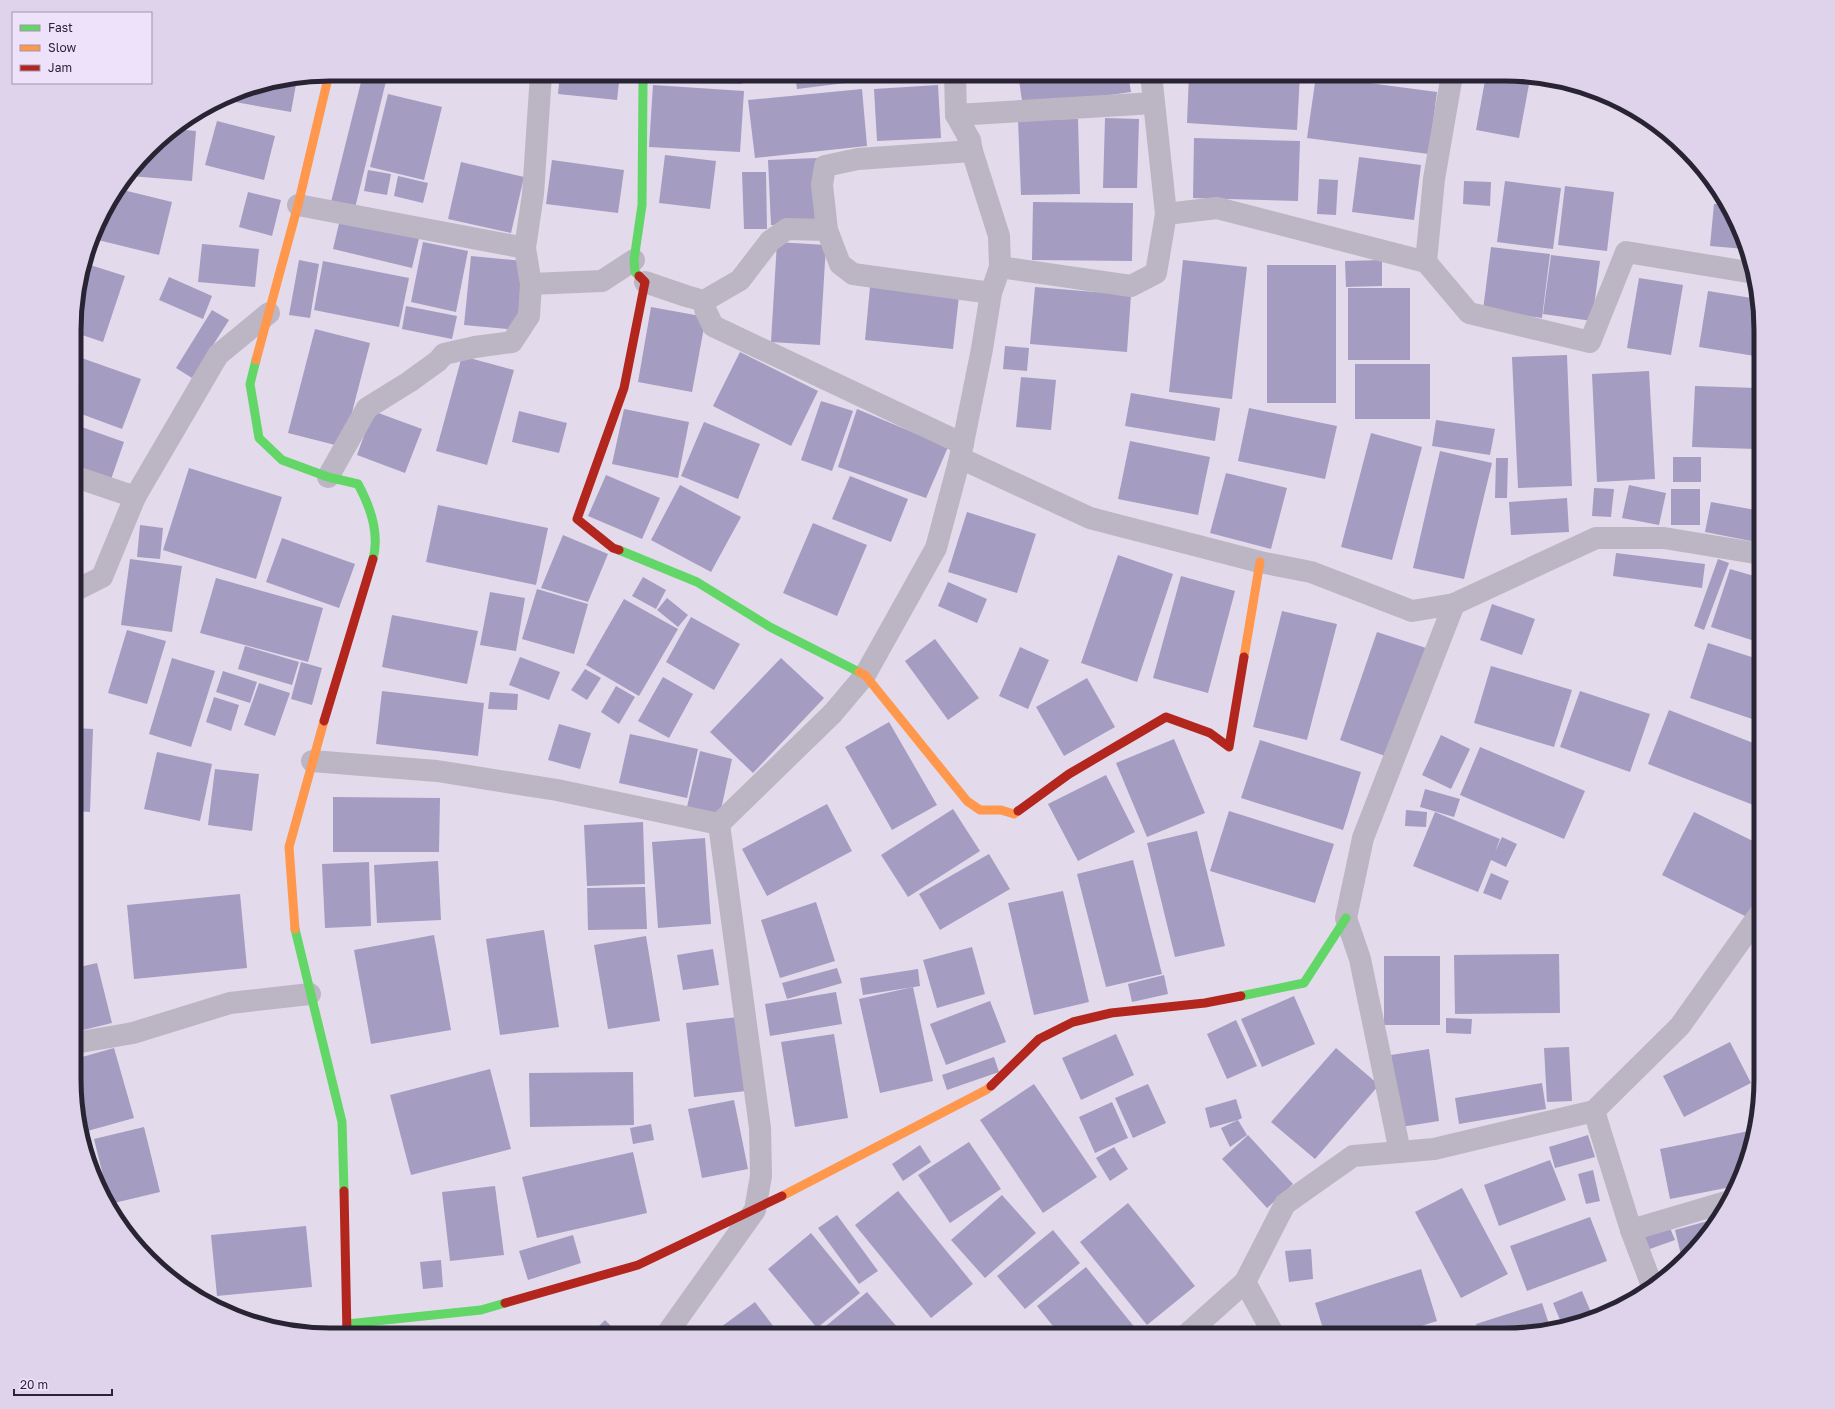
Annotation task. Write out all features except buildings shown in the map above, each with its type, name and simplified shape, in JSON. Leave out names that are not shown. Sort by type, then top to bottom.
[{"type":"street","points":[[327,81],[298,205],[250,384],[259,438],[282,460],[328,477],[358,484],[369,503],[376,530],[374,554],[312,761],[289,847],[296,935],[342,1122],[347,1328]]},
{"type":"street","points":[[328,477],[367,408],[409,382],[438,361],[444,354],[476,347],[512,342],[529,316],[531,284],[525,248],[533,194],[541,81]]},
{"type":"street","points":[[644,81],[642,205],[634,260],[635,272],[645,282],[704,301],[740,280],[770,241],[787,230],[827,230]]},
{"type":"street","points":[[719,824],[833,713],[865,675],[936,548],[962,451],[982,349],[991,293],[1000,267],[999,236],[972,151],[970,140],[956,115],[955,81]]},
{"type":"street","points":[[1000,267],[1131,286],[1156,273],[1166,214],[1152,81]]},
{"type":"street","points":[[1426,262],[1434,179],[1451,81]]},
{"type":"street","points":[[956,115],[1154,103]]},
{"type":"street","points":[[972,151],[858,159],[825,166],[822,185],[827,230],[840,264],[853,274],[991,293]]},
{"type":"street","points":[[298,205],[525,248]]},
{"type":"street","points":[[1166,214],[1217,208],[1426,262],[1469,313],[1590,342],[1626,252],[1747,272]]},
{"type":"street","points":[[531,284],[602,281],[634,260]]},
{"type":"street","points":[[645,282],[624,388],[577,520],[613,548],[697,582],[770,627],[865,675],[967,801],[980,810],[1001,810],[1014,814],[1034,797],[1083,765],[1166,717],[1210,733],[1229,747],[1260,562]]},
{"type":"street","points":[[704,301],[705,309],[713,326],[962,451],[1090,518],[1260,562],[1311,572],[1412,611],[1454,604],[1596,538],[1664,538],[1754,553]]},
{"type":"street","points":[[81,588],[102,577],[135,497],[218,355],[269,313]]},
{"type":"street","points":[[81,479],[135,497]]},
{"type":"street","points":[[347,1324],[481,1310],[638,1265],[755,1210],[986,1090],[1039,1039],[1074,1022],[1111,1013],[1204,1003],[1304,983],[1346,918],[1363,838],[1376,808],[1454,604]]},
{"type":"street","points":[[312,761],[437,771],[558,790],[719,824]]},
{"type":"street","points":[[671,1328],[755,1210],[761,1176],[760,1128],[719,824]]},
{"type":"street","points":[[1346,918],[1360,959],[1400,1152]]},
{"type":"street","points":[[1194,1328],[1246,1282],[1285,1204],[1353,1156],[1434,1149],[1594,1111],[1680,1026],[1754,922]]},
{"type":"street","points":[[81,1042],[133,1033],[230,1003],[310,994]]},
{"type":"street","points":[[1594,1111],[1631,1230],[1650,1281]]},
{"type":"street","points":[[1631,1230],[1721,1204]]},
{"type":"street","points":[[1246,1282],[1270,1328]]},
{"type":"traffic: fast","points":[[639,276],[635,272],[634,260],[642,205],[644,81]]},
{"type":"traffic: fast","points":[[256,360],[250,384],[259,438],[282,460],[328,477],[358,484],[373,520],[375,539],[373,559]]},
{"type":"traffic: fast","points":[[619,550],[697,582],[770,627],[859,672]]},
{"type":"traffic: fast","points":[[1241,996],[1304,983],[1346,918]]},
{"type":"traffic: fast","points":[[295,929],[342,1122],[344,1191]]},
{"type":"traffic: fast","points":[[347,1324],[481,1310],[505,1303]]},
{"type":"traffic: slow","points":[[256,360],[298,205],[327,81]]},
{"type":"traffic: slow","points":[[1244,657],[1260,562]]},
{"type":"traffic: slow","points":[[859,672],[865,675],[967,801],[980,810],[1001,810],[1014,814],[1018,811]]},
{"type":"traffic: slow","points":[[295,929],[289,847],[324,721]]},
{"type":"traffic: slow","points":[[782,1196],[986,1090],[991,1086]]},
{"type":"traffic: jam","points":[[619,550],[613,548],[577,519],[624,388],[645,282],[639,276]]},
{"type":"traffic: jam","points":[[324,721],[373,559]]},
{"type":"traffic: jam","points":[[1018,811],[1069,774],[1166,717],[1210,733],[1229,747],[1244,657]]},
{"type":"traffic: jam","points":[[991,1086],[1039,1039],[1073,1022],[1111,1013],[1205,1003],[1241,996]]},
{"type":"traffic: jam","points":[[344,1191],[347,1328]]},
{"type":"traffic: jam","points":[[505,1303],[638,1265],[782,1196]]}]
